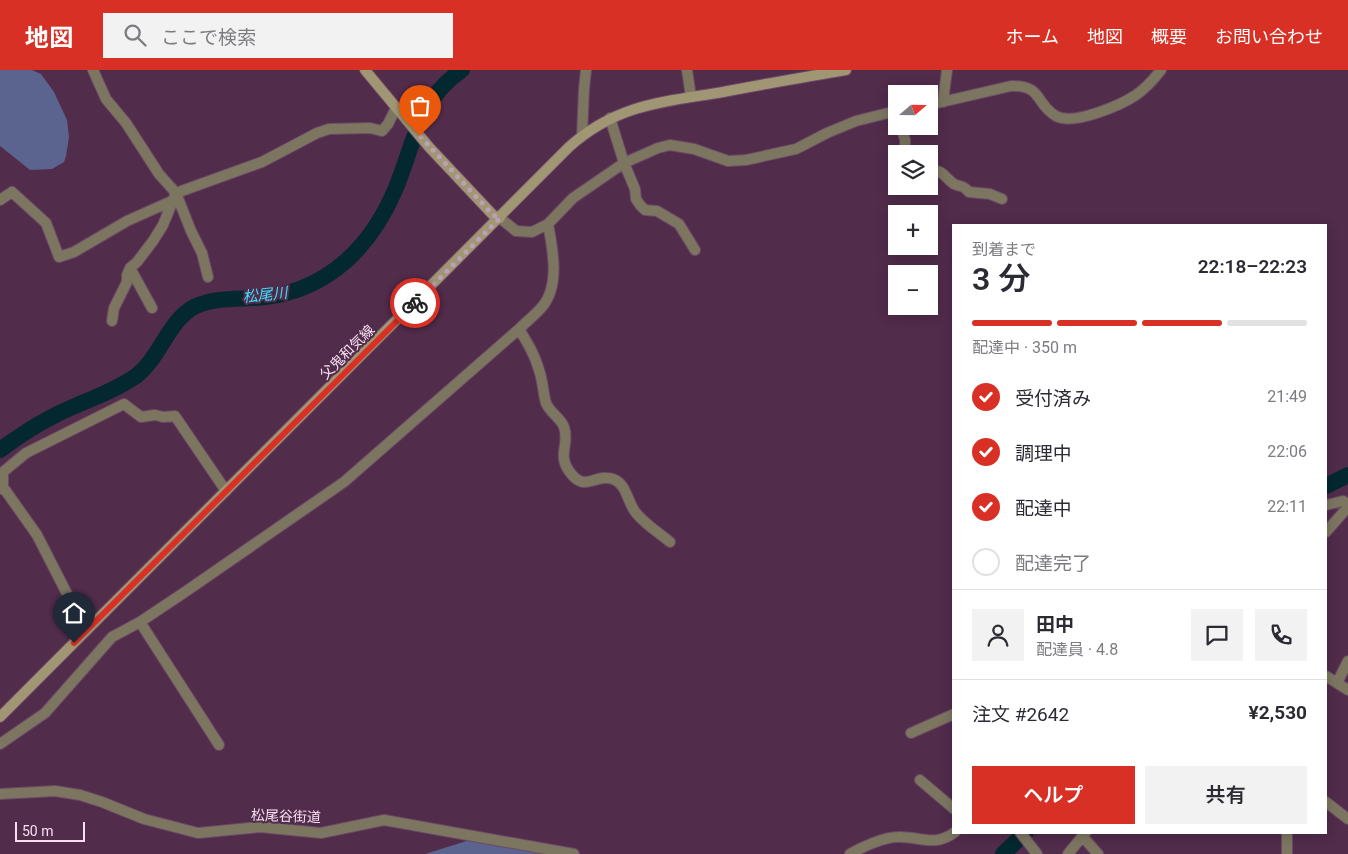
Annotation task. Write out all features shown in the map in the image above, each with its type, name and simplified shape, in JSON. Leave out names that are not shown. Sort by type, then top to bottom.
[{"type":"main road","points":[[365,70],[429,147],[493,215],[500,218]]},
{"type":"main road","name":"父鬼和気線","points":[[0,717],[582,136],[610,118],[645,105],[846,70]]},
{"type":"street","points":[[93,70],[106,99],[126,123],[175,197],[202,253],[208,278]]},
{"type":"street","points":[[582,136],[586,70]]},
{"type":"street","points":[[688,70],[692,97]]},
{"type":"street","points":[[942,102],[947,70]]},
{"type":"street","points":[[938,103],[1011,86],[1024,86],[1034,91],[1054,115],[1062,119],[1076,118],[1114,107],[1137,94],[1161,70]]},
{"type":"street","points":[[0,200],[12,192],[46,223],[59,257],[74,252],[127,221],[175,197],[262,162],[317,133],[329,129],[370,128],[382,131],[399,112]]},
{"type":"street","points":[[500,218],[516,231],[532,232],[548,224],[573,198],[624,163],[658,148],[670,145],[694,149],[728,161],[746,160],[796,149],[827,132],[856,121],[888,113]]},
{"type":"street","points":[[610,118],[624,163],[635,189],[636,199],[646,210],[657,212],[679,224],[695,250]]},
{"type":"street","points":[[938,171],[954,184],[964,186],[969,192],[990,194],[1002,199]]},
{"type":"street","points":[[112,321],[114,308],[127,282],[130,268],[153,242],[163,225],[175,197]]},
{"type":"street","points":[[0,744],[45,713],[112,637],[140,622],[185,592],[344,482],[519,329],[542,306],[549,295],[554,253],[548,224]]},
{"type":"street","points":[[130,268],[152,308]]},
{"type":"street","points":[[519,329],[540,371],[550,411],[564,426],[566,439],[562,456],[570,473],[578,481],[586,483],[605,478],[614,479],[624,488],[635,512],[670,542]]},
{"type":"street","points":[[86,631],[37,535],[1,488],[3,472],[12,463],[43,444],[124,404],[141,417],[155,415],[163,417],[175,416],[226,491]]},
{"type":"street","points":[[1327,505],[1343,501],[1348,506],[1327,531]]},
{"type":"street","points":[[140,622],[219,745]]},
{"type":"street","points":[[1337,683],[1348,661]]},
{"type":"street","points":[[1327,677],[1348,690]]},
{"type":"street","points":[[911,733],[952,715]]},
{"type":"street","points":[[920,780],[952,807]]},
{"type":"street","name":"松尾谷街道","points":[[0,794],[55,791],[80,795],[144,819],[198,832],[260,827],[322,833],[384,820],[574,854]]},
{"type":"street","points":[[1327,803],[1348,819]]},
{"type":"street","points":[[850,854],[863,847],[897,837],[936,842],[953,834]]},
{"type":"street","points":[[1287,834],[1287,854]]},
{"type":"street","points":[[1068,854],[1084,835],[1098,854]]},
{"type":"street","points":[[1023,836],[1037,854]]},
{"type":"shaded area","points":[[0,70],[32,70],[41,74],[54,92],[67,120],[69,137],[64,162],[52,169],[30,170],[0,146]]},
{"type":"shaded area","points":[[473,839],[550,854],[425,854]]},
{"type":"waterway","name":"松尾川","points":[[0,450],[48,419],[126,383],[136,376],[152,360],[177,321],[194,307],[211,301],[265,297],[298,290],[328,275],[346,261],[375,228],[386,209],[426,109],[435,95],[462,70]]},
{"type":"waterway","points":[[1327,486],[1348,475]]},
{"type":"waterway","points":[[1003,854],[1024,834]]},
{"type":"way so far","points":[[415,303],[500,218],[493,215],[420,136]]},
{"type":"route","points":[[74,643],[415,303]]}]
